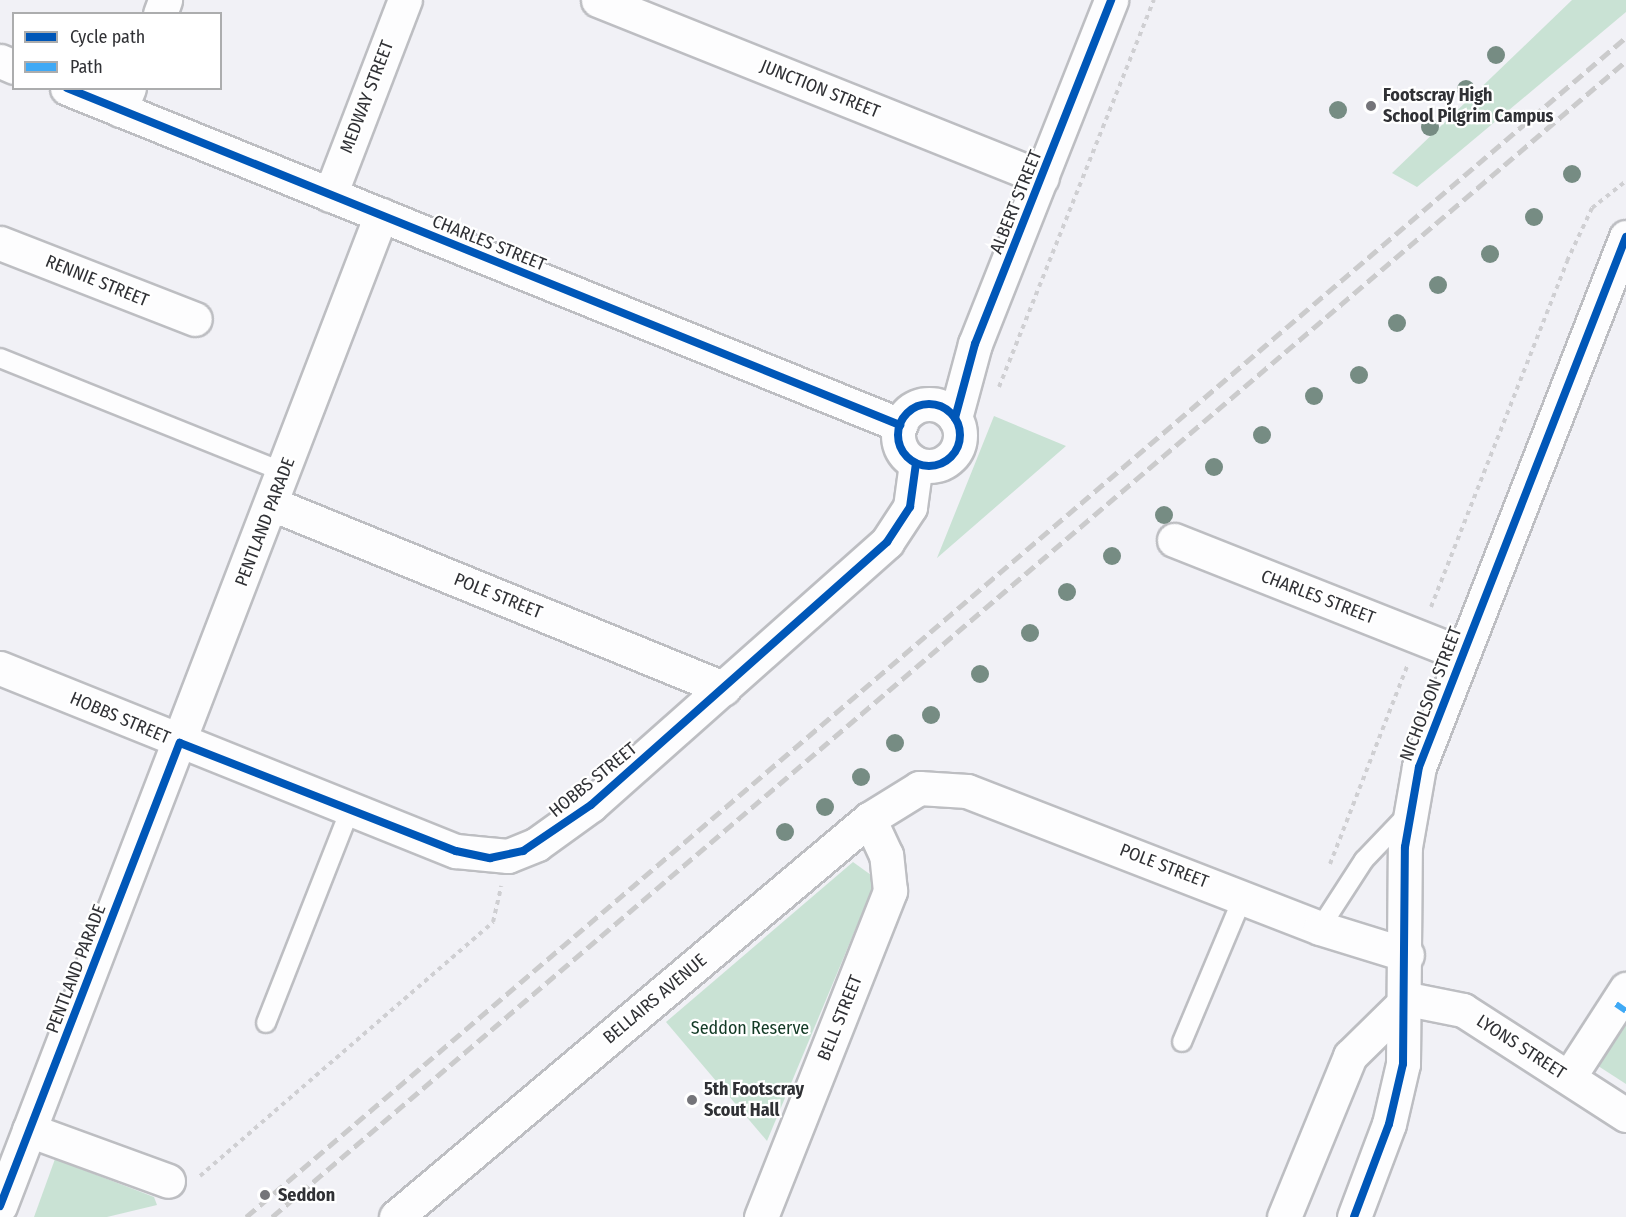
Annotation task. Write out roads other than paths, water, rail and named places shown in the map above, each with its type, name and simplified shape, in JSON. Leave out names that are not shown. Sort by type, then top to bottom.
[{"type":"street","name":"MEDWAY STREET","points":[[330,195],[405,0]]},
{"type":"street","name":"JUNCTION STREET","points":[[598,0],[1042,178]]},
{"type":"street","name":"ALBERT STREET","points":[[946,411],[1042,178],[1111,0]]},
{"type":"street","name":"CHARLES STREET","points":[[78,90],[125,99],[330,195],[900,425]]},
{"type":"street","name":"PENTLAND PARADE","points":[[0,1206],[273,504],[381,215]]},
{"type":"street","name":"NICHOLSON STREET","points":[[1354,1217],[1399,1084],[1408,999],[1408,814],[1424,751],[1626,237]]},
{"type":"street","name":"RENNIE STREET","points":[[0,243],[195,320]]},
{"type":"street","points":[[914,408],[946,411],[956,451],[938,465],[916,463],[901,447],[900,425],[914,408]]},
{"type":"street","name":"HOBBS STREET","points":[[0,668],[180,743],[456,851],[508,856],[537,844],[591,805],[887,542],[910,507],[916,463]]},
{"type":"street","name":"POLE STREET","points":[[273,504],[724,688]]},
{"type":"street","name":"CHARLES STREET","points":[[1174,540],[1462,654]]},
{"type":"street","name":"POLE STREET","points":[[919,788],[967,791],[1320,928],[1407,955]]},
{"type":"street","name":"BELLAIRS AVENUE","points":[[396,1217],[869,819],[919,788]]},
{"type":"street","name":"BELL STREET","points":[[761,1217],[890,891],[886,855],[869,819]]},
{"type":"street","points":[[1569,1077],[1626,989]]},
{"type":"street","points":[[1284,1217],[1350,1056],[1408,999]]},
{"type":"street","name":"LYONS STREET","points":[[1408,999],[1463,1010],[1626,1115]]},
{"type":"street","points":[[29,1130],[181,1181]]},
{"type":"lane","points":[[0,358],[284,472]]},
{"type":"lane","points":[[266,1023],[350,810]]},
{"type":"lane","points":[[1320,928],[1364,860],[1408,814]]},
{"type":"lane","points":[[1182,1042],[1243,897]]},
{"type":"railway","points":[[246,1217],[1626,37]]},
{"type":"railway","points":[[272,1217],[1626,61]]},
{"type":"place","name":"Footscray High School Pilgrim Campus","points":[[1371,106]]},
{"type":"place","name":"5th Footscray Scout Hall","points":[[692,1100]]},
{"type":"place","name":"Seddon","points":[[265,1195]]},
{"type":"park label","name":"Seddon Reserve","points":[[750,1028]]}]
